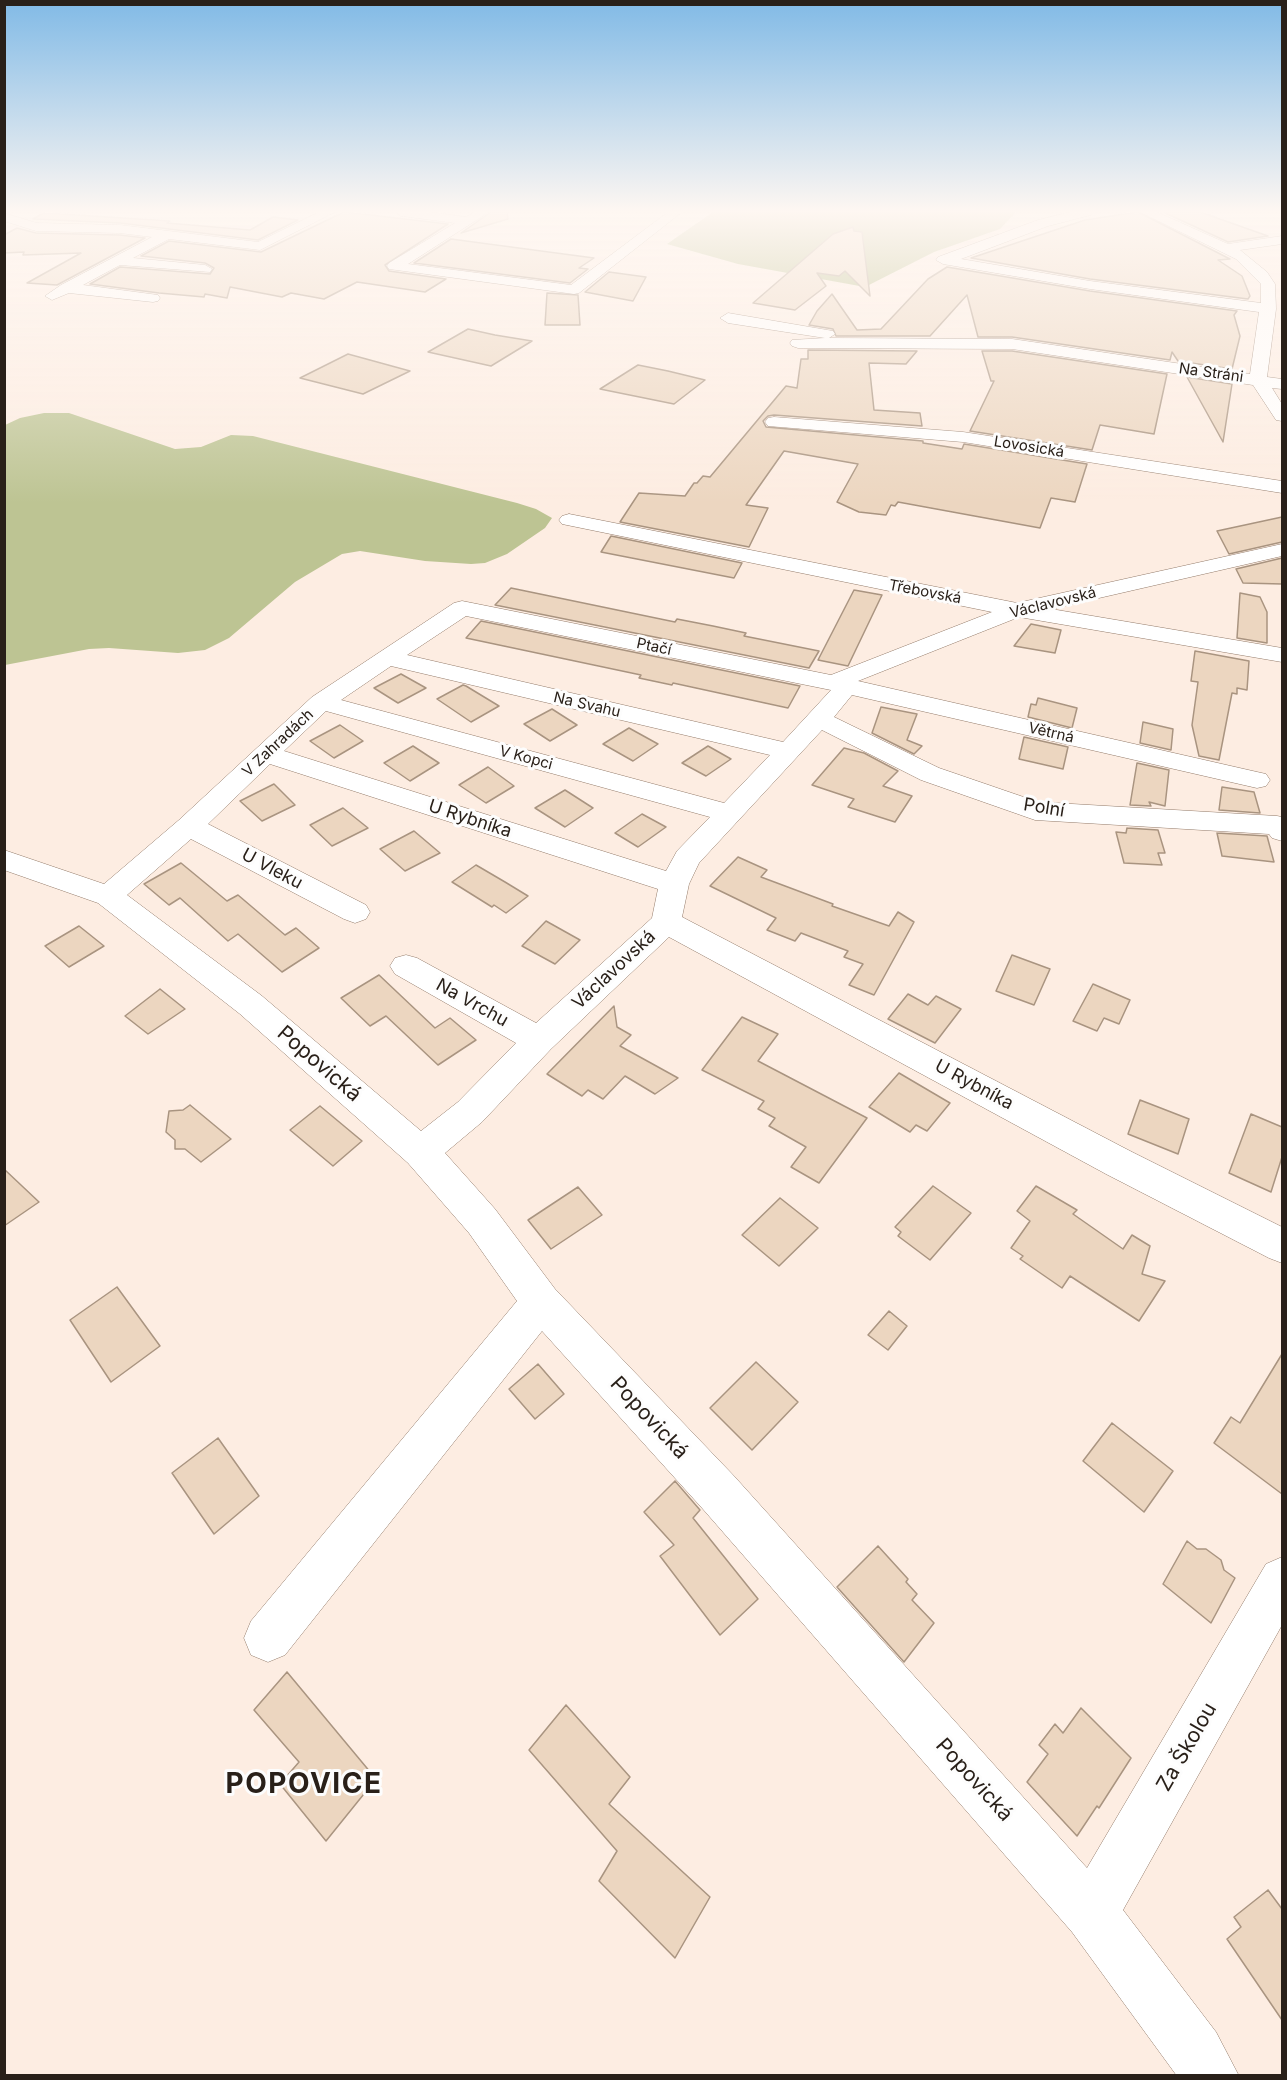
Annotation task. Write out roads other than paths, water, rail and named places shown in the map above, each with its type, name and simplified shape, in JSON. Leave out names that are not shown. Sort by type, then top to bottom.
[{"type":"street","points":[[1268,309],[1258,380],[1282,416]]},
{"type":"street","name":"Na Stráni","points":[[728,318],[877,342]]},
{"type":"street","name":"Na Stráni","points":[[798,343],[1012,344],[1282,384]]},
{"type":"street","name":"Lovosická","points":[[774,422],[963,437],[1282,487]]},
{"type":"street","name":"Třebovská","points":[[569,520],[1017,610],[1282,655]]},
{"type":"street","name":"Václavovská","points":[[421,1152],[470,1112],[539,1040],[666,922],[674,884],[687,858],[819,719],[839,685],[1017,610],[1282,550]]},
{"type":"street","name":"V Zahradách","points":[[108,897],[189,826],[321,702],[462,608]]},
{"type":"street","name":"Ptačí","points":[[462,608],[839,685]]},
{"type":"street","name":"Na Svahu","points":[[387,658],[788,751]]},
{"type":"street","name":"Větrná","points":[[839,685],[1257,780]]},
{"type":"street","name":"V Kopci","points":[[321,702],[731,814]]},
{"type":"street","name":"Polní","points":[[819,719],[930,774],[1035,811],[1277,825],[1282,832]]},
{"type":"street","name":"U Rybníka","points":[[266,754],[674,884]]},
{"type":"street","name":"U Vleku","points":[[189,826],[355,912]]},
{"type":"street","name":"Popovická","points":[[4,859],[108,897],[251,1005],[421,1152],[482,1221],[541,1302],[718,1492],[1091,1913],[1196,2052],[1210,2076]]},
{"type":"street","name":"U Rybníka","points":[[666,922],[1282,1246]]},
{"type":"street","name":"Na Vrchu","points":[[406,966],[539,1040]]},
{"type":"street","points":[[268,1638],[541,1302]]},
{"type":"street","name":"Za Školou","points":[[1091,1913],[1282,1580]]},
{"type":"district","name":"POPOVICE","points":[[304,1785]]}]
